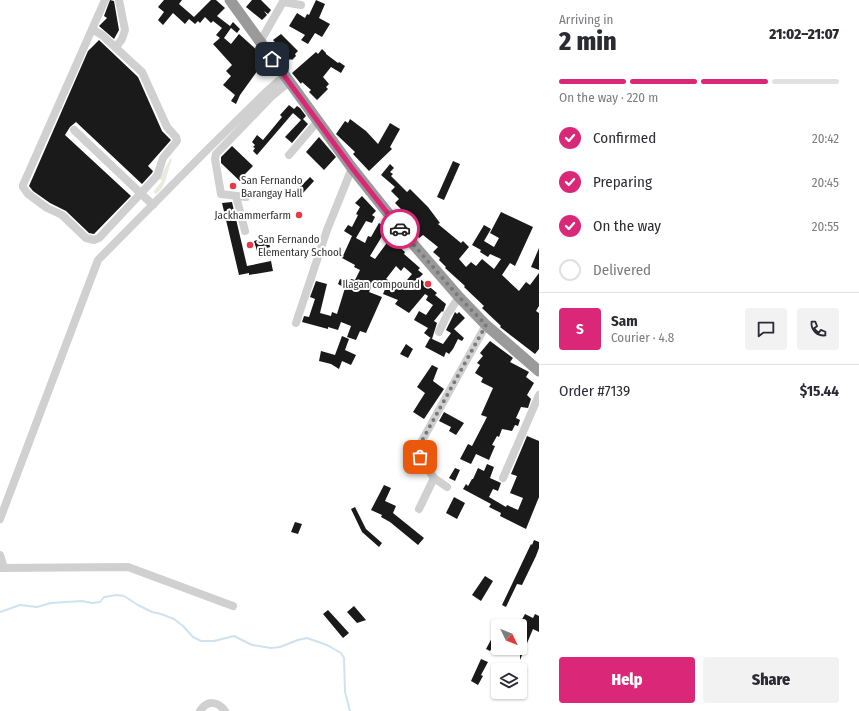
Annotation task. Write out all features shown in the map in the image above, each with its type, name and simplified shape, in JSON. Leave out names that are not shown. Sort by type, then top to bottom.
[{"type":"highway","points":[[230,0],[317,122],[406,237],[486,325],[539,371]]},
{"type":"street","points":[[92,29],[116,47],[144,74],[167,127],[177,139],[175,144],[163,158],[157,176],[99,238],[94,240],[86,238],[64,216],[47,208],[23,189],[92,29],[105,0]]},
{"type":"street","points":[[116,47],[122,39],[125,30],[119,0]]},
{"type":"street","points":[[260,42],[284,1],[301,5]]},
{"type":"street","points":[[246,197],[221,194],[214,159],[216,154],[286,79]]},
{"type":"street","points":[[0,519],[97,262],[254,103],[286,79]]},
{"type":"street","points":[[289,155],[317,122]]},
{"type":"street","points":[[74,130],[153,205]]},
{"type":"street","points":[[296,323],[327,230],[352,168]]},
{"type":"street","points":[[236,196],[245,231]]},
{"type":"street","points":[[440,332],[447,315],[459,297]]},
{"type":"street","points":[[447,487],[434,478],[418,454],[419,446],[486,325]]},
{"type":"street","points":[[503,478],[539,395]]},
{"type":"street","points":[[419,508],[434,478]]},
{"type":"street","points":[[0,555],[2,568],[128,567],[233,606]]},
{"type":"street","points":[[200,711],[206,704],[211,703],[221,706],[225,711]]},
{"type":"shaded area","points":[[171,158],[172,160],[163,187],[156,194],[153,192],[162,181],[159,178]]},
{"type":"building","points":[[110,0],[114,1],[119,30],[114,39],[99,26],[107,18],[104,16]]},
{"type":"building","points":[[164,0],[182,0],[179,4],[194,17],[211,0],[216,0],[225,8],[217,16],[230,26],[233,22],[240,29],[237,33],[231,28],[224,38],[231,44],[239,34],[259,52],[256,55],[263,63],[240,95],[236,104],[231,101],[235,95],[223,85],[231,76],[226,71],[232,65],[213,44],[220,38],[216,35],[222,28],[213,21],[211,23],[205,17],[200,23],[198,21],[195,24],[189,19],[185,24],[173,13],[163,25],[158,20],[164,12],[158,7]]},
{"type":"building","points":[[252,0],[261,0],[271,10],[268,14],[264,11],[267,15],[262,20],[246,7]]},
{"type":"building","points":[[316,0],[325,4],[319,18],[330,24],[322,37],[315,33],[308,44],[301,40],[305,35],[289,26],[297,13],[305,18],[307,14],[309,15]]},
{"type":"building","points":[[281,34],[298,51],[292,60],[282,53],[283,52],[273,40]]},
{"type":"building","points":[[99,40],[138,77],[162,131],[171,140],[148,166],[153,171],[142,184],[76,122],[70,127],[65,135],[131,196],[94,234],[89,233],[66,211],[50,203],[33,191],[29,186],[88,51]]},
{"type":"building","points":[[322,49],[338,63],[339,62],[345,66],[341,73],[331,67],[323,77],[329,84],[326,87],[328,89],[317,100],[309,92],[311,90],[302,82],[301,84],[292,73],[316,52],[318,54]]},
{"type":"building","points":[[289,105],[294,109],[297,106],[300,108],[306,116],[303,119],[308,124],[292,143],[285,137],[301,120],[293,113],[257,155],[253,151],[255,148],[253,147],[255,145],[252,142],[257,135],[263,140],[282,117],[280,115]]},
{"type":"building","points":[[350,119],[366,131],[378,144],[390,123],[400,129],[390,147],[392,149],[369,171],[353,154],[355,152],[336,134],[345,121],[348,123]]},
{"type":"building","points":[[319,137],[336,157],[324,170],[306,152]]},
{"type":"building","points":[[232,146],[253,166],[243,176],[247,180],[243,184],[221,163],[221,157]]},
{"type":"building","points":[[453,161],[460,164],[444,200],[437,197]]},
{"type":"building","points":[[390,164],[394,168],[390,172],[393,174],[391,176],[407,192],[410,189],[428,207],[440,223],[438,224],[461,243],[463,241],[469,247],[459,259],[466,267],[471,262],[476,266],[482,259],[494,269],[501,259],[490,254],[488,257],[480,252],[481,250],[472,245],[484,225],[491,229],[484,241],[494,247],[499,238],[490,233],[501,212],[533,227],[515,266],[510,263],[502,275],[519,291],[526,282],[530,285],[539,273],[539,306],[536,311],[539,313],[539,349],[535,354],[500,327],[501,326],[482,308],[484,306],[445,268],[446,267],[439,260],[440,258],[433,252],[438,247],[423,235],[419,238],[405,219],[404,220],[400,216],[404,212],[395,203],[399,199],[391,191],[395,187],[381,175]]},
{"type":"building","points":[[310,177],[314,181],[303,193],[298,189]]},
{"type":"building","points":[[362,196],[376,211],[372,215],[375,217],[372,223],[366,221],[356,238],[365,243],[368,236],[371,237],[379,223],[387,228],[370,256],[375,259],[392,236],[398,240],[395,243],[405,252],[404,254],[420,268],[418,270],[423,274],[419,278],[437,293],[435,295],[446,304],[443,312],[442,311],[434,321],[437,323],[432,339],[424,333],[428,328],[414,320],[419,311],[426,315],[433,305],[426,300],[428,296],[425,294],[409,313],[395,304],[398,300],[383,294],[386,287],[374,281],[369,292],[382,297],[366,333],[360,331],[356,340],[347,337],[351,326],[341,322],[338,330],[302,322],[304,316],[309,317],[315,299],[310,297],[316,281],[327,284],[320,313],[331,316],[332,312],[337,314],[345,288],[338,284],[340,279],[349,283],[351,279],[355,280],[360,270],[354,267],[355,265],[342,258],[352,236],[344,231],[348,225],[352,227],[360,207],[355,203]],"holes":[[[396,266],[401,271],[404,267],[412,274],[402,286],[386,279]]]},
{"type":"building","points":[[232,202],[247,266],[271,261],[273,271],[239,275],[222,203]]},
{"type":"building","points":[[268,237],[270,247],[257,251],[254,241]]},
{"type":"building","points":[[539,248],[539,270],[531,267]]},
{"type":"building","points":[[455,312],[457,314],[459,312],[465,318],[454,329],[464,338],[462,341],[458,339],[453,349],[449,354],[446,352],[444,357],[425,347],[430,338],[443,344],[451,333],[446,330]]},
{"type":"building","points":[[342,336],[349,339],[345,350],[356,355],[351,365],[342,361],[339,369],[331,364],[319,361],[321,351],[335,355]]},
{"type":"building","points":[[490,341],[513,358],[510,362],[529,372],[526,377],[534,383],[527,395],[531,399],[528,408],[521,407],[516,418],[520,420],[518,426],[515,425],[512,431],[502,429],[499,437],[497,436],[492,445],[495,446],[489,460],[476,454],[471,464],[460,459],[468,444],[472,446],[487,417],[481,415],[493,388],[481,382],[483,378],[475,373],[480,365],[477,363],[483,356],[480,353]]},
{"type":"building","points":[[406,344],[413,349],[408,358],[400,354]]},
{"type":"building","points":[[432,365],[438,368],[433,381],[444,389],[424,419],[413,412],[425,393],[417,387]]},
{"type":"building","points":[[444,412],[464,423],[456,435],[449,431],[451,427],[439,421]]},
{"type":"building","points":[[527,436],[539,441],[539,497],[526,529],[500,516],[501,513],[489,507],[491,504],[463,489],[466,484],[468,486],[473,479],[478,468],[484,471],[487,464],[494,467],[490,478],[501,483],[498,491],[493,489],[489,497],[506,507],[507,505],[518,510],[523,498],[510,493],[517,476],[511,474]]},
{"type":"building","points":[[455,468],[460,470],[455,481],[449,478]]},
{"type":"building","points":[[384,485],[391,488],[385,501],[396,506],[393,513],[424,538],[418,545],[390,522],[381,517],[382,515],[371,510]]},
{"type":"building","points":[[454,497],[465,503],[457,519],[446,513]]},
{"type":"building","points":[[355,507],[366,529],[382,543],[379,547],[362,532],[351,509]]},
{"type":"building","points":[[295,522],[302,524],[298,534],[291,532]]},
{"type":"building","points":[[534,540],[539,542],[539,548],[536,556],[522,585],[517,584],[506,607],[502,605]]},
{"type":"building","points":[[485,576],[493,581],[481,601],[472,595]]},
{"type":"building","points":[[354,606],[366,620],[357,623],[347,612]]},
{"type":"building","points":[[328,610],[349,633],[343,638],[323,614]]},
{"type":"building","points":[[525,614],[533,618],[535,614],[539,616],[539,632],[533,629],[527,643],[527,619],[522,619]]},
{"type":"building","points":[[491,640],[491,649],[490,651],[486,649]]},
{"type":"building","points":[[481,659],[488,662],[481,675],[483,676],[478,685],[471,681]]},
{"type":"waterway","points":[[0,612],[20,605],[37,607],[51,603],[82,601],[92,603],[100,602],[104,597],[117,595],[124,596],[152,612],[174,619],[193,637],[201,641],[214,641],[234,636],[252,645],[271,648],[280,647],[307,638],[327,645],[341,653],[344,658],[345,692],[350,711]]},
{"type":"way so far","points":[[400,229],[459,297],[486,325],[419,446],[418,454],[420,457]]},
{"type":"place","name":"San Fernando Barangay Hall","points":[[233,186]]},
{"type":"place","name":"Jackhammerfarm","points":[[299,215]]},
{"type":"place","name":"San Fernando Elementary School","points":[[250,245]]},
{"type":"place","name":"Ilagan compound","points":[[428,284]]},
{"type":"route","points":[[272,59],[352,168],[400,229]]}]
